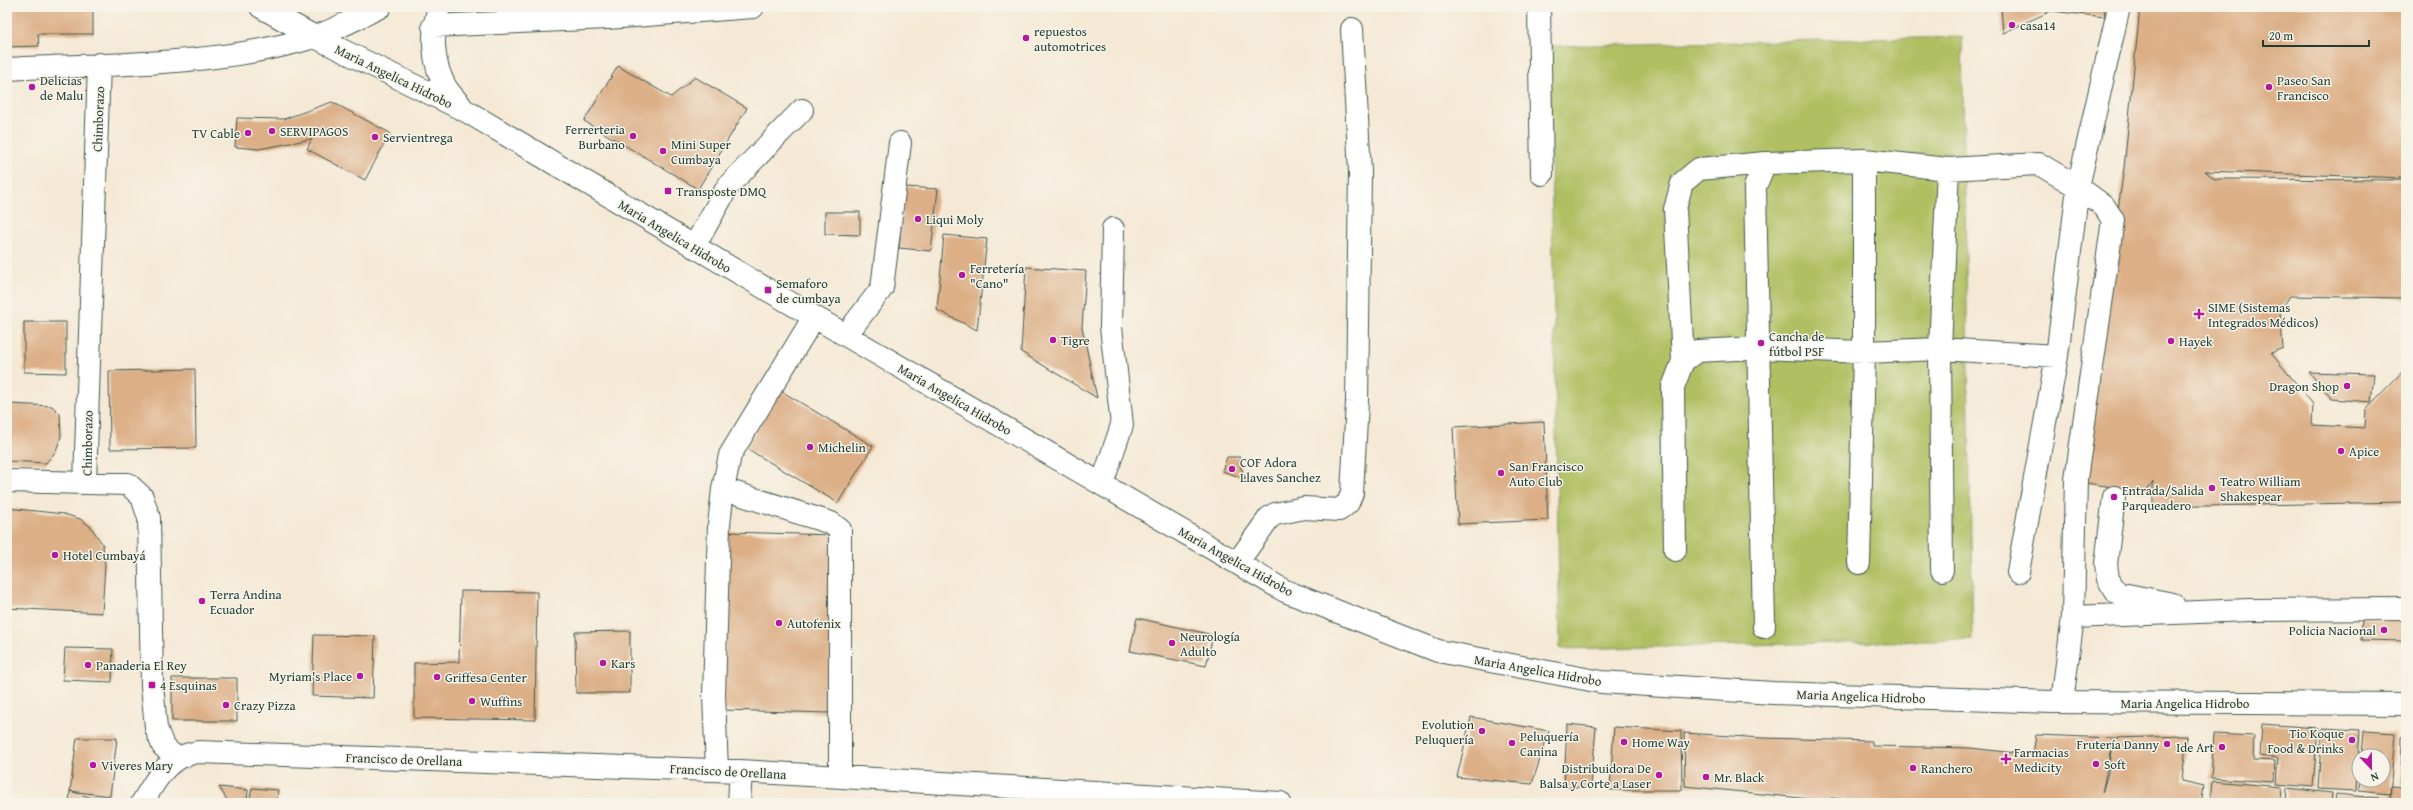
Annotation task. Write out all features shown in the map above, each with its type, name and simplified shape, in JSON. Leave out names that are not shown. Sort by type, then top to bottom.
[{"type":"street","name":"Maria Angelica Hidrobo","points":[[261,7],[315,37],[466,111],[694,247],[1285,591],[1438,651],[1601,682],[1773,693],[2062,702],[2406,704]]},
{"type":"street","points":[[7,69],[220,56],[315,37],[380,7]]},
{"type":"street","points":[[466,111],[445,87],[437,65],[436,17],[607,18],[754,7]]},
{"type":"street","points":[[1539,7],[1542,174]]},
{"type":"street","points":[[2018,572],[2057,356],[2078,187],[2119,7]]},
{"type":"street","points":[[1237,563],[1269,518],[1275,514],[1304,508],[1339,510],[1348,504],[1352,493],[1357,402],[1360,180],[1352,29]]},
{"type":"street","name":"Chimborazo","points":[[100,64],[85,482],[128,484],[142,497],[149,518],[152,686],[156,728],[163,746],[176,758]]},
{"type":"street","points":[[694,247],[728,186],[802,110]]},
{"type":"street","points":[[846,335],[882,288],[900,143]]},
{"type":"street","points":[[1859,563],[1864,352],[1864,160]]},
{"type":"street","points":[[1676,550],[1673,386],[1683,361],[1675,209],[1682,183],[1699,169],[1765,163],[1864,160],[1948,169],[2039,164],[2078,187],[2104,206],[2113,220],[2076,479],[2073,617],[2062,702]]},
{"type":"street","points":[[1764,627],[1757,348],[1755,187],[1765,163]]},
{"type":"street","points":[[1942,570],[1940,349],[1948,169]]},
{"type":"street","points":[[1102,484],[1120,438],[1122,425],[1111,326],[1113,229]]},
{"type":"street","points":[[716,770],[714,695],[719,525],[723,489],[730,455],[814,317]]},
{"type":"street","points":[[1683,361],[1697,351],[1757,348],[1864,352],[1940,349],[2057,356]]},
{"type":"street","points":[[7,482],[85,482]]},
{"type":"street","points":[[723,489],[831,524],[840,530],[840,776]]},
{"type":"street","points":[[2073,617],[2114,497],[2106,564],[2108,579],[2117,593],[2210,612]]},
{"type":"street","points":[[2073,617],[2210,612],[2406,610]]},
{"type":"street","name":"Francisco de Orellana","points":[[176,758],[198,752],[741,771],[1280,803]]},
{"type":"street","points":[[142,803],[158,776],[176,758]]},
{"type":"street","points":[[739,803],[741,771]]},
{"type":"green space","name":"Cancha de fútbol PSF","points":[[1962,37],[1973,640],[1560,649],[1549,46]]},
{"type":"building","points":[[7,7],[93,7],[93,34],[38,34],[39,46],[7,47]]},
{"type":"building","name":"casa14","points":[[2001,7],[2104,7],[2105,17],[2051,11],[2003,33]]},
{"type":"building","name":"Hayek","points":[[2140,7],[2406,7],[2406,178],[2205,171],[2215,179],[2406,180],[2406,301],[2402,298],[2290,296],[2280,311],[2283,348],[2271,353],[2313,404],[2312,425],[2365,428],[2366,409],[2406,368],[2406,502],[2153,507],[2153,481],[2146,492],[2079,482],[2124,168]]},
{"type":"building","points":[[618,66],[671,97],[695,77],[747,108],[698,189],[584,121]]},
{"type":"building","points":[[332,102],[390,133],[365,180],[307,149],[312,139],[259,149],[235,147],[237,118],[284,119]]},
{"type":"building","name":"Liqui Moly","points":[[905,187],[938,189],[931,251],[899,248]]},
{"type":"building","points":[[825,212],[860,212],[860,235],[825,234]]},
{"type":"building","name":"Ferretería \"Cano\"","points":[[944,235],[987,239],[977,330],[937,310]]},
{"type":"building","name":"Tigre","points":[[1026,267],[1086,271],[1082,327],[1097,398],[1021,352]]},
{"type":"building","points":[[24,322],[66,322],[66,373],[24,372]]},
{"type":"building","points":[[195,369],[196,448],[110,449],[109,371]]},
{"type":"building","name":"Dragon Shop","points":[[2309,372],[2374,374],[2371,402],[2332,399]]},
{"type":"building","name":"Michelin","points":[[781,391],[873,446],[838,503],[746,448]]},
{"type":"building","points":[[7,404],[52,406],[60,414],[61,436],[56,451],[46,463],[7,461]]},
{"type":"building","name":"San Francisco Auto Club","points":[[1544,422],[1548,520],[1458,524],[1453,427]]},
{"type":"building","name":"COF Adora Llaves Sanchez","points":[[1227,457],[1240,457],[1240,466],[1246,479],[1222,471]]},
{"type":"building","name":"Hotel Cumbayá","points":[[7,508],[64,514],[80,519],[91,527],[103,545],[105,565],[102,613],[7,608]]},
{"type":"building","name":"Autofenix","points":[[728,532],[834,535],[829,713],[723,710]]},
{"type":"building","points":[[461,591],[537,592],[535,720],[414,718],[414,663],[459,662]]},
{"type":"building","name":"Neurología Adulto","points":[[1137,618],[1213,635],[1206,666],[1130,651]]},
{"type":"building","name":"Policia Nacional","points":[[2362,619],[2406,620],[2406,641],[2361,640]]},
{"type":"building","name":"Kars","points":[[630,631],[630,693],[576,693],[575,632]]},
{"type":"building","points":[[314,635],[375,636],[373,698],[312,696]]},
{"type":"building","name":"Panaderia El Rey","points":[[65,648],[113,649],[112,682],[63,680]]},
{"type":"building","points":[[172,678],[237,678],[237,721],[172,721]]},
{"type":"building","points":[[1471,717],[1549,731],[1532,784],[1457,777]]},
{"type":"building","points":[[1567,724],[1596,727],[1591,787],[1564,787]]},
{"type":"building","points":[[2262,724],[2318,728],[2313,787],[2276,784],[2278,758],[2260,756]]},
{"type":"building","points":[[1614,727],[1681,731],[1682,790],[1610,790]]},
{"type":"building","points":[[2322,728],[2360,730],[2359,748],[2351,748],[2351,788],[2356,788],[2356,791],[2318,789]]},
{"type":"building","points":[[2364,731],[2395,733],[2391,782],[2391,748],[2363,748]]},
{"type":"building","points":[[1684,733],[1762,738],[1872,741],[1872,746],[1970,748],[2033,755],[2036,735],[2113,738],[2187,736],[2182,781],[2204,786],[2201,803],[1885,803],[1831,798],[1829,801],[1685,786]],"holes":[[[2112,744],[2108,773],[2102,793]]]},
{"type":"building","points":[[2214,734],[2254,736],[2253,760],[2275,761],[2274,782],[2211,778]]},
{"type":"building","points":[[2402,737],[2406,737],[2406,784],[2401,784]]},
{"type":"building","name":"Viveres Mary","points":[[77,738],[117,738],[110,796],[70,791]]},
{"type":"building","points":[[2212,781],[2282,787],[2281,803],[2210,803]]},
{"type":"building","points":[[2391,786],[2406,787],[2406,803],[2390,803]]},
{"type":"building","points":[[219,787],[248,790],[247,803],[229,803]]},
{"type":"building","points":[[252,788],[278,790],[277,803],[249,803]]},
{"type":"building","points":[[2287,788],[2332,793],[2331,803],[2286,803]]},
{"type":"building","points":[[2359,788],[2390,788],[2390,794],[2359,791]]},
{"type":"building","points":[[70,791],[108,803],[69,803]]},
{"type":"building","points":[[2336,794],[2366,797],[2366,803],[2335,803]]},
{"type":"building","points":[[2368,797],[2388,798],[2388,803],[2368,803]]},
{"type":"place","name":"casa14","points":[[2012,25]]},
{"type":"place","name":"repuestos automotrices","points":[[1026,38]]},
{"type":"place","name":"Delicias de Malu","points":[[32,87]]},
{"type":"place","name":"Paseo San Francisco","points":[[2269,87]]},
{"type":"place","name":"SERVIPAGOS","points":[[272,131]]},
{"type":"place","name":"TV Cable","points":[[248,133]]},
{"type":"place","name":"Ferrerteria Burbano","points":[[633,136]]},
{"type":"place","name":"Servientrega","points":[[375,137]]},
{"type":"place","name":"Mini Super Cumbaya","points":[[663,151]]},
{"type":"place","name":"Transposte DMQ","points":[[668,191]]},
{"type":"place","name":"Liqui Moly","points":[[918,219]]},
{"type":"place","name":"Ferretería \"Cano\"","points":[[962,275]]},
{"type":"place","name":"Semaforo de cumbaya","points":[[768,290]]},
{"type":"place","name":"SIME (Sistemas Integrados Médicos)","points":[[2199,314]]},
{"type":"place","name":"Tigre","points":[[1053,340]]},
{"type":"place","name":"Hayek","points":[[2171,341]]},
{"type":"place","name":"Cancha de fútbol PSF","points":[[1761,343]]},
{"type":"place","name":"Dragon Shop","points":[[2347,386]]},
{"type":"place","name":"Michelin","points":[[810,447]]},
{"type":"place","name":"Apice","points":[[2341,451]]},
{"type":"place","name":"COF Adora Llaves Sanchez","points":[[1232,469]]},
{"type":"place","name":"San Francisco Auto Club","points":[[1501,473]]},
{"type":"place","name":"Teatro William Shakespear","points":[[2212,488]]},
{"type":"place","name":"Entrada/Salida Parqueadero","points":[[2114,497]]},
{"type":"place","name":"Hotel Cumbayá","points":[[55,555]]},
{"type":"place","name":"Terra Andina Ecuador","points":[[202,601]]},
{"type":"place","name":"Autofenix","points":[[779,623]]},
{"type":"place","name":"Policia Nacional","points":[[2384,630]]},
{"type":"place","name":"Neurología Adulto","points":[[1172,643]]},
{"type":"place","name":"Kars","points":[[603,663]]},
{"type":"place","name":"Panaderia El Rey","points":[[88,665]]},
{"type":"place","name":"Myriam's Place","points":[[360,676]]},
{"type":"place","name":"Griffesa Center","points":[[437,677]]},
{"type":"place","name":"4 Esquinas","points":[[152,685]]},
{"type":"place","name":"Wuffins","points":[[472,701]]},
{"type":"place","name":"Crazy Pizza","points":[[226,705]]},
{"type":"place","name":"Evolution Peluquería","points":[[1482,731]]},
{"type":"place","name":"Tio Koque Food & Drinks","points":[[2352,740]]},
{"type":"place","name":"Home Way","points":[[1624,742]]},
{"type":"place","name":"Peluquería Canina","points":[[1512,743]]},
{"type":"place","name":"Frutería Danny","points":[[2167,744]]},
{"type":"place","name":"Ide Art","points":[[2222,747]]},
{"type":"place","name":"Farmacias Medicity","points":[[2006,759]]},
{"type":"place","name":"Soft","points":[[2096,764]]},
{"type":"place","name":"Viveres Mary","points":[[93,765]]},
{"type":"place","name":"Ranchero","points":[[1913,768]]},
{"type":"place","name":"Distribuidora De Balsa y Corte a Laser","points":[[1659,775]]},
{"type":"place","name":"Mr. Black","points":[[1706,777]]}]
